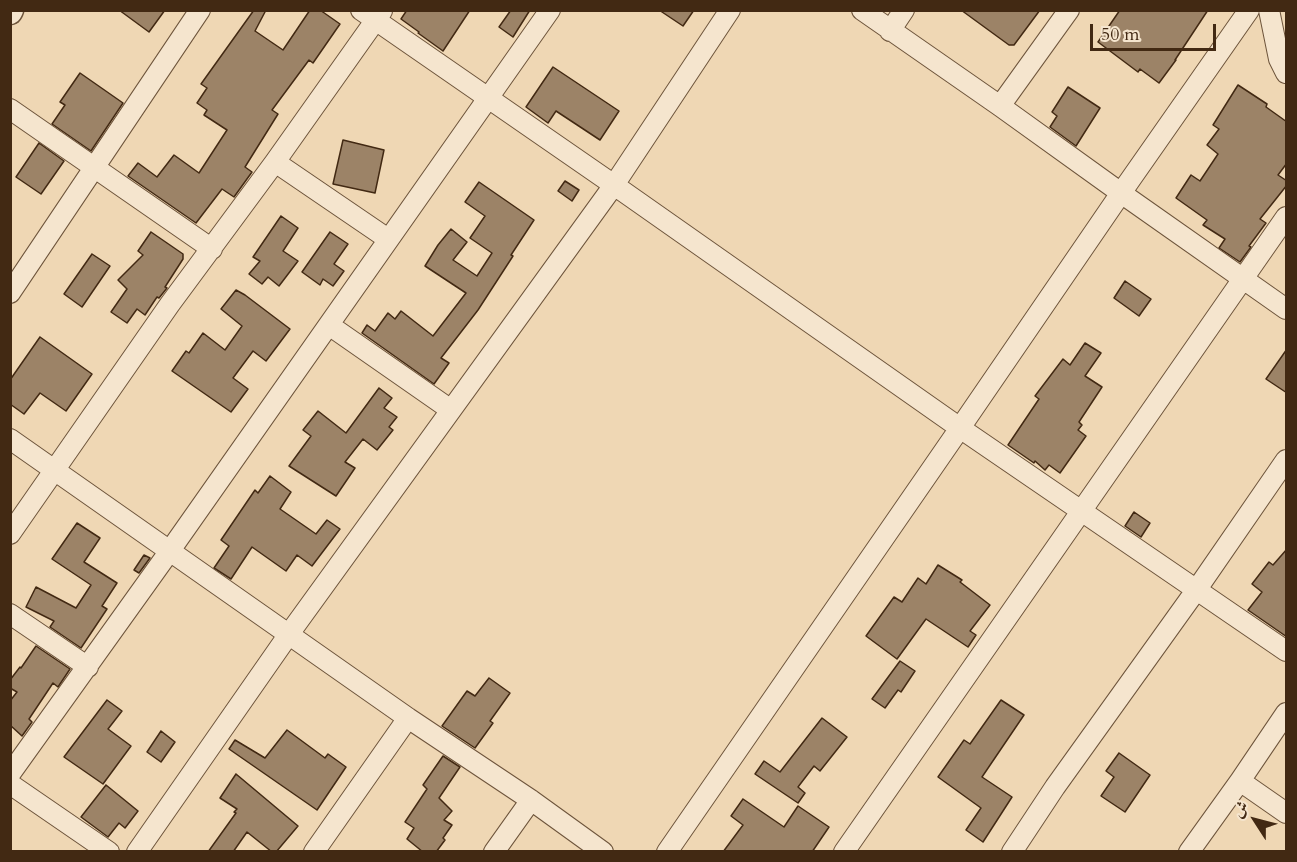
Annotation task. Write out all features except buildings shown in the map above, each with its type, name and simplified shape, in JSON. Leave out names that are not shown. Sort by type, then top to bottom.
[{"type":"street","points":[[10,293],[200,10]]},
{"type":"street","points":[[10,774],[88,667],[550,10]]},
{"type":"street","points":[[136,852],[289,634],[614,185],[730,10]]},
{"type":"street","points":[[862,10],[1287,309]]},
{"type":"street","points":[[890,30],[904,10]]},
{"type":"street","points":[[1000,106],[1069,10]]},
{"type":"street","points":[[666,852],[1249,10]]},
{"type":"street","points":[[1269,10],[1279,59],[1287,73]]},
{"type":"street","points":[[10,534],[170,304],[275,162],[373,14],[960,428],[1287,651]]},
{"type":"street","points":[[10,109],[212,249]]},
{"type":"street","points":[[275,162],[388,240]]},
{"type":"street","points":[[844,852],[1287,217]]},
{"type":"street","points":[[329,326],[451,410]]},
{"type":"street","points":[[10,439],[169,552],[408,718],[531,800],[603,852]]},
{"type":"street","points":[[1012,852],[1287,460]]},
{"type":"street","points":[[10,614],[88,667]]},
{"type":"street","points":[[1188,852],[1287,712]]},
{"type":"street","points":[[314,852],[408,718]]},
{"type":"street","points":[[1240,781],[1287,813]]},
{"type":"street","points":[[10,784],[110,852]]},
{"type":"street","points":[[494,852],[531,800]]}]
